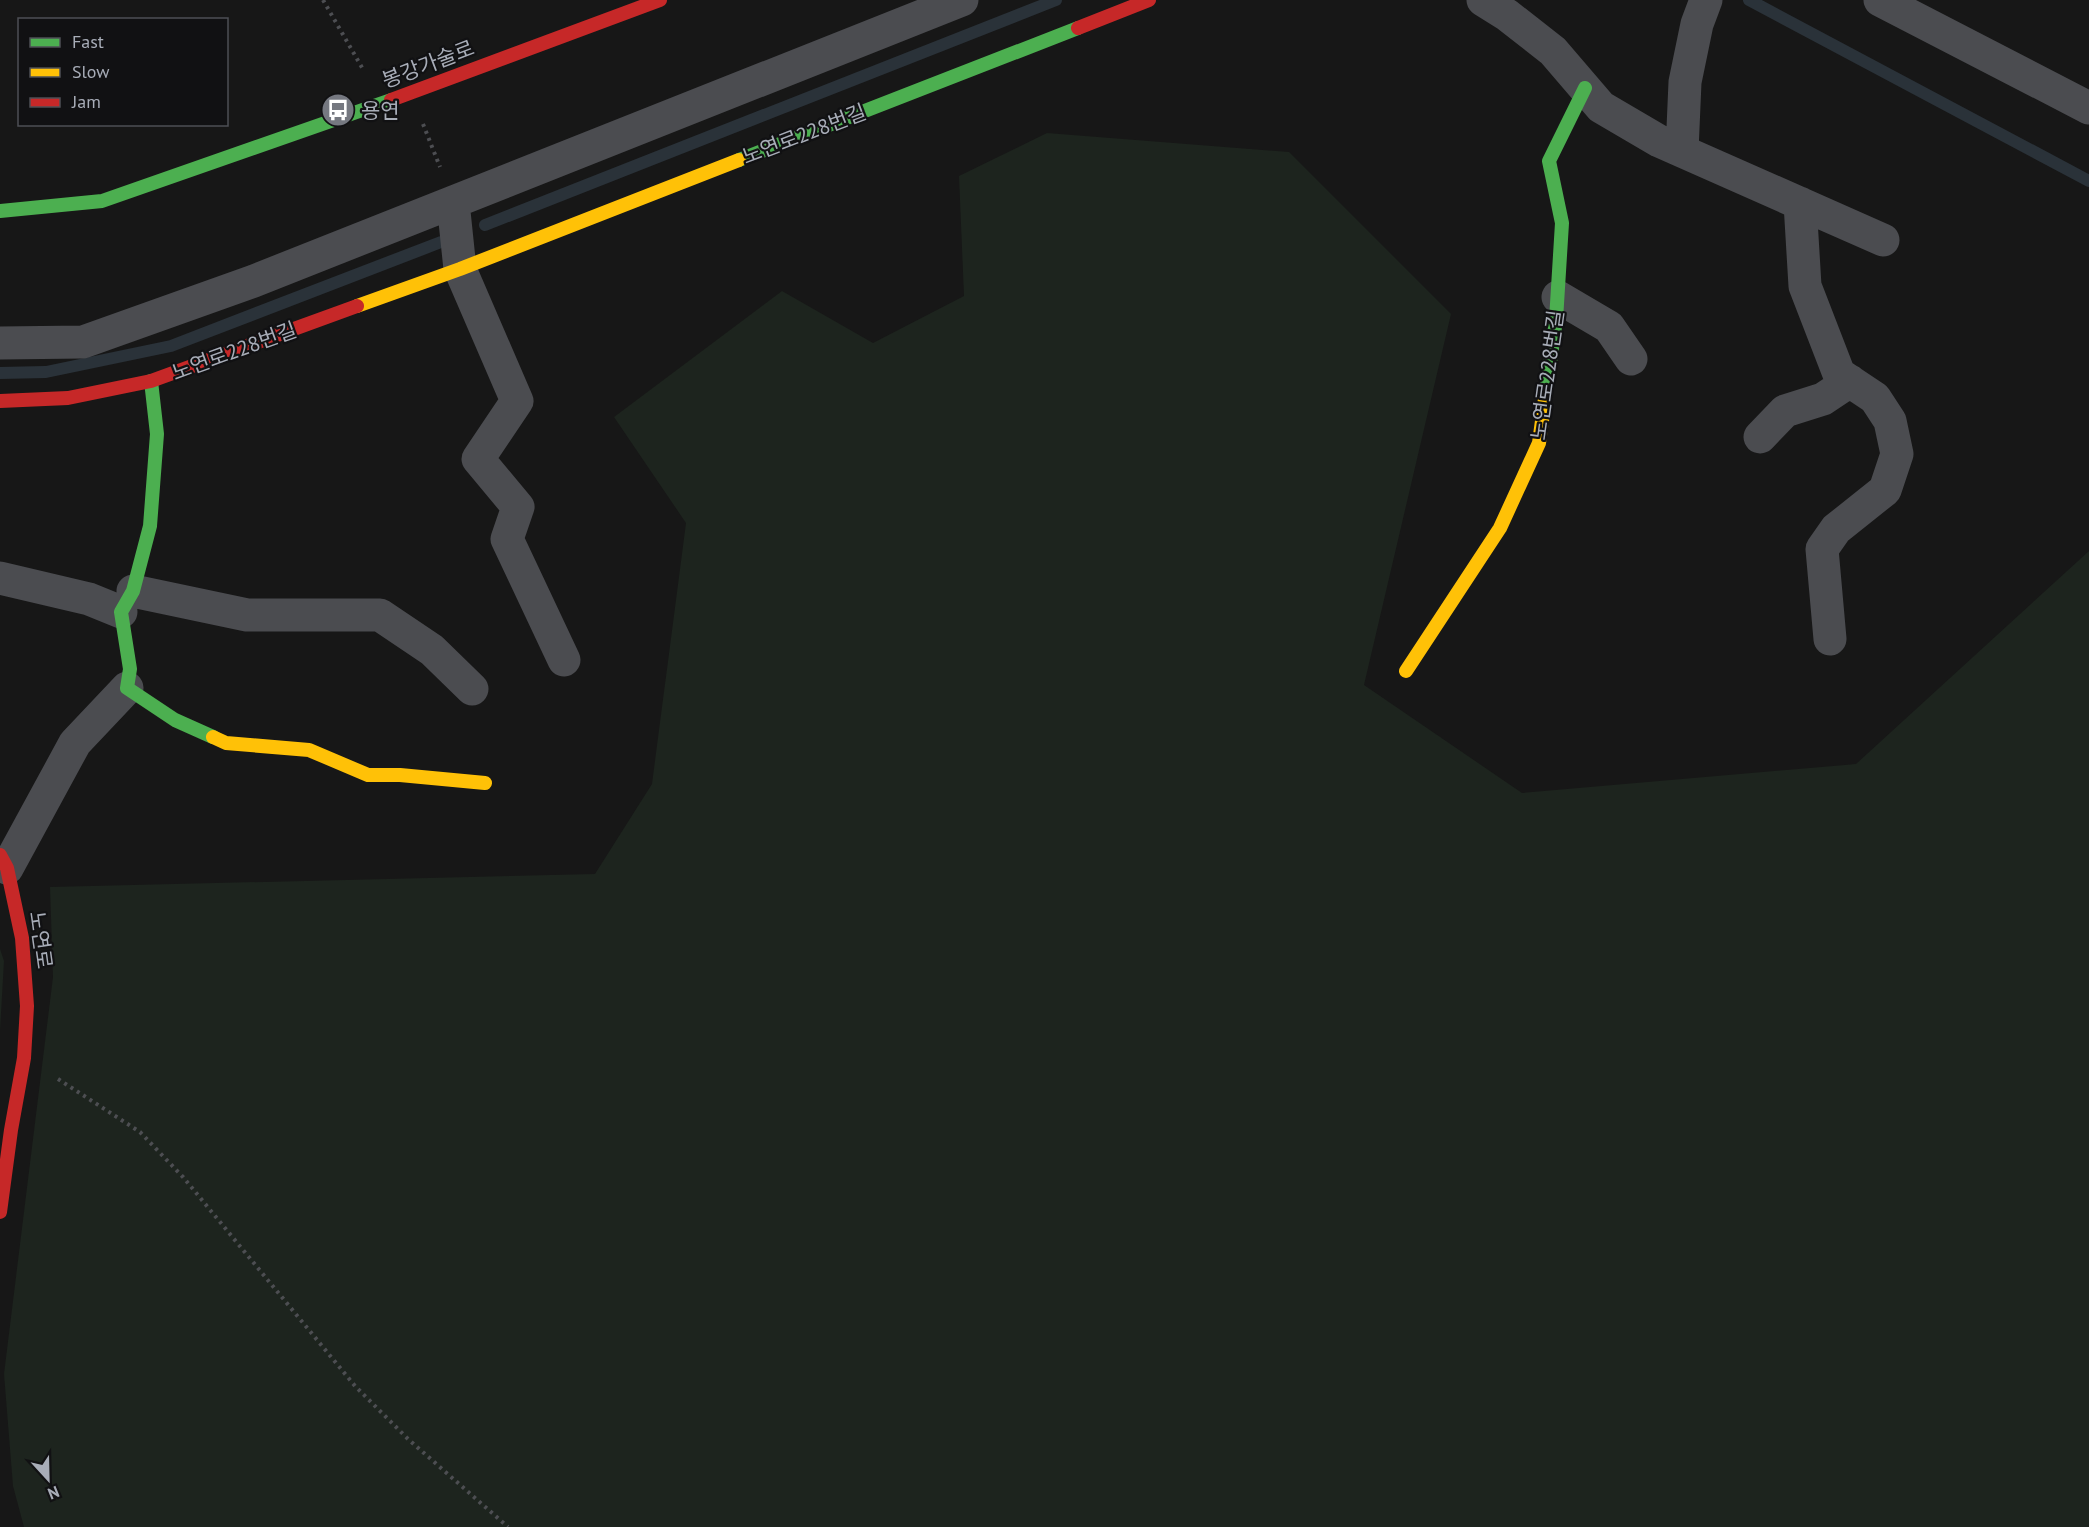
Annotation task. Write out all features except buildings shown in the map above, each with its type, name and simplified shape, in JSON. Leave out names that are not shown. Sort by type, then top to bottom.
[{"type":"street","name":"봉강가술로","points":[[0,211],[102,201],[382,104],[411,91],[660,0]]},
{"type":"street","points":[[0,343],[83,342],[254,281],[962,0]]},
{"type":"street","name":"노연로228번길","points":[[0,401],[68,398],[151,381],[460,269],[1149,0]]},
{"type":"street","points":[[1483,0],[1508,15],[1553,51],[1601,107],[1659,141],[1883,240]]},
{"type":"street","points":[[1880,0],[2089,108]]},
{"type":"street","points":[[1682,151],[1685,82],[1701,12]]},
{"type":"street","name":"노연로228번길","points":[[1406,671],[1500,528],[1539,442],[1558,297],[1562,223],[1549,161],[1585,88]]},
{"type":"street","points":[[453,202],[460,269],[517,401],[478,459],[518,507],[507,539],[564,660]]},
{"type":"street","points":[[1800,203],[1805,286],[1839,374],[1875,398],[1890,421],[1898,454],[1885,490],[1836,530],[1822,549],[1830,639]]},
{"type":"street","points":[[1558,297],[1609,327],[1631,359]]},
{"type":"street","points":[[3,862],[75,743],[127,688],[130,669],[127,602],[150,526],[157,434],[151,381]]},
{"type":"street","points":[[1760,437],[1785,411],[1823,399],[1850,381]]},
{"type":"street","points":[[0,578],[89,599],[248,615],[380,615],[432,650],[472,689]]},
{"type":"street","points":[[127,688],[176,720],[226,743],[309,750],[368,775],[399,775],[485,783]]},
{"type":"street","name":"노연로","points":[[0,1212],[24,1058],[27,1006],[22,938],[3,862]]},
{"type":"path","points":[[323,0],[382,104]]},
{"type":"path","points":[[411,91],[453,202]]},
{"type":"path","points":[[24,1058],[140,1132],[183,1177],[355,1386],[408,1439],[508,1527]]},
{"type":"shaded area","points":[[1047,133],[1289,152],[1451,314],[1364,685],[1522,793],[1856,764],[2089,551],[2089,1527],[24,1527],[13,1486],[4,1374],[53,977],[50,887],[595,874],[652,784],[686,523],[614,417],[782,291],[873,343],[964,296],[959,176]]},
{"type":"shaded area","points":[[0,949],[4,961],[0,1031]]},
{"type":"waterway","points":[[485,225],[1056,0]]},
{"type":"waterway","points":[[1749,0],[2089,181]]},
{"type":"waterway","points":[[0,373],[46,372],[171,346],[441,242]]},
{"type":"traffic: fast","points":[[739,160],[1078,28]]},
{"type":"traffic: fast","points":[[1546,391],[1556,320],[1562,223],[1549,161],[1585,88]]},
{"type":"traffic: fast","points":[[0,211],[102,201],[391,100]]},
{"type":"traffic: fast","points":[[151,381],[157,434],[150,526],[133,591],[121,612],[130,669],[127,688],[175,720],[213,737]]},
{"type":"traffic: slow","points":[[357,306],[460,269],[739,160]]},
{"type":"traffic: slow","points":[[1406,671],[1500,528],[1539,443],[1546,391]]},
{"type":"traffic: slow","points":[[213,737],[226,743],[309,750],[368,775],[400,775],[485,783]]},
{"type":"traffic: jam","points":[[391,100],[660,0]]},
{"type":"traffic: jam","points":[[1078,28],[1149,0]]},
{"type":"traffic: jam","points":[[0,401],[68,398],[151,381],[357,306]]},
{"type":"traffic: jam","points":[[0,855],[7,868],[22,938],[27,1006],[24,1058],[0,1212]]},
{"type":"place","name":"용연","points":[[338,110]]}]
